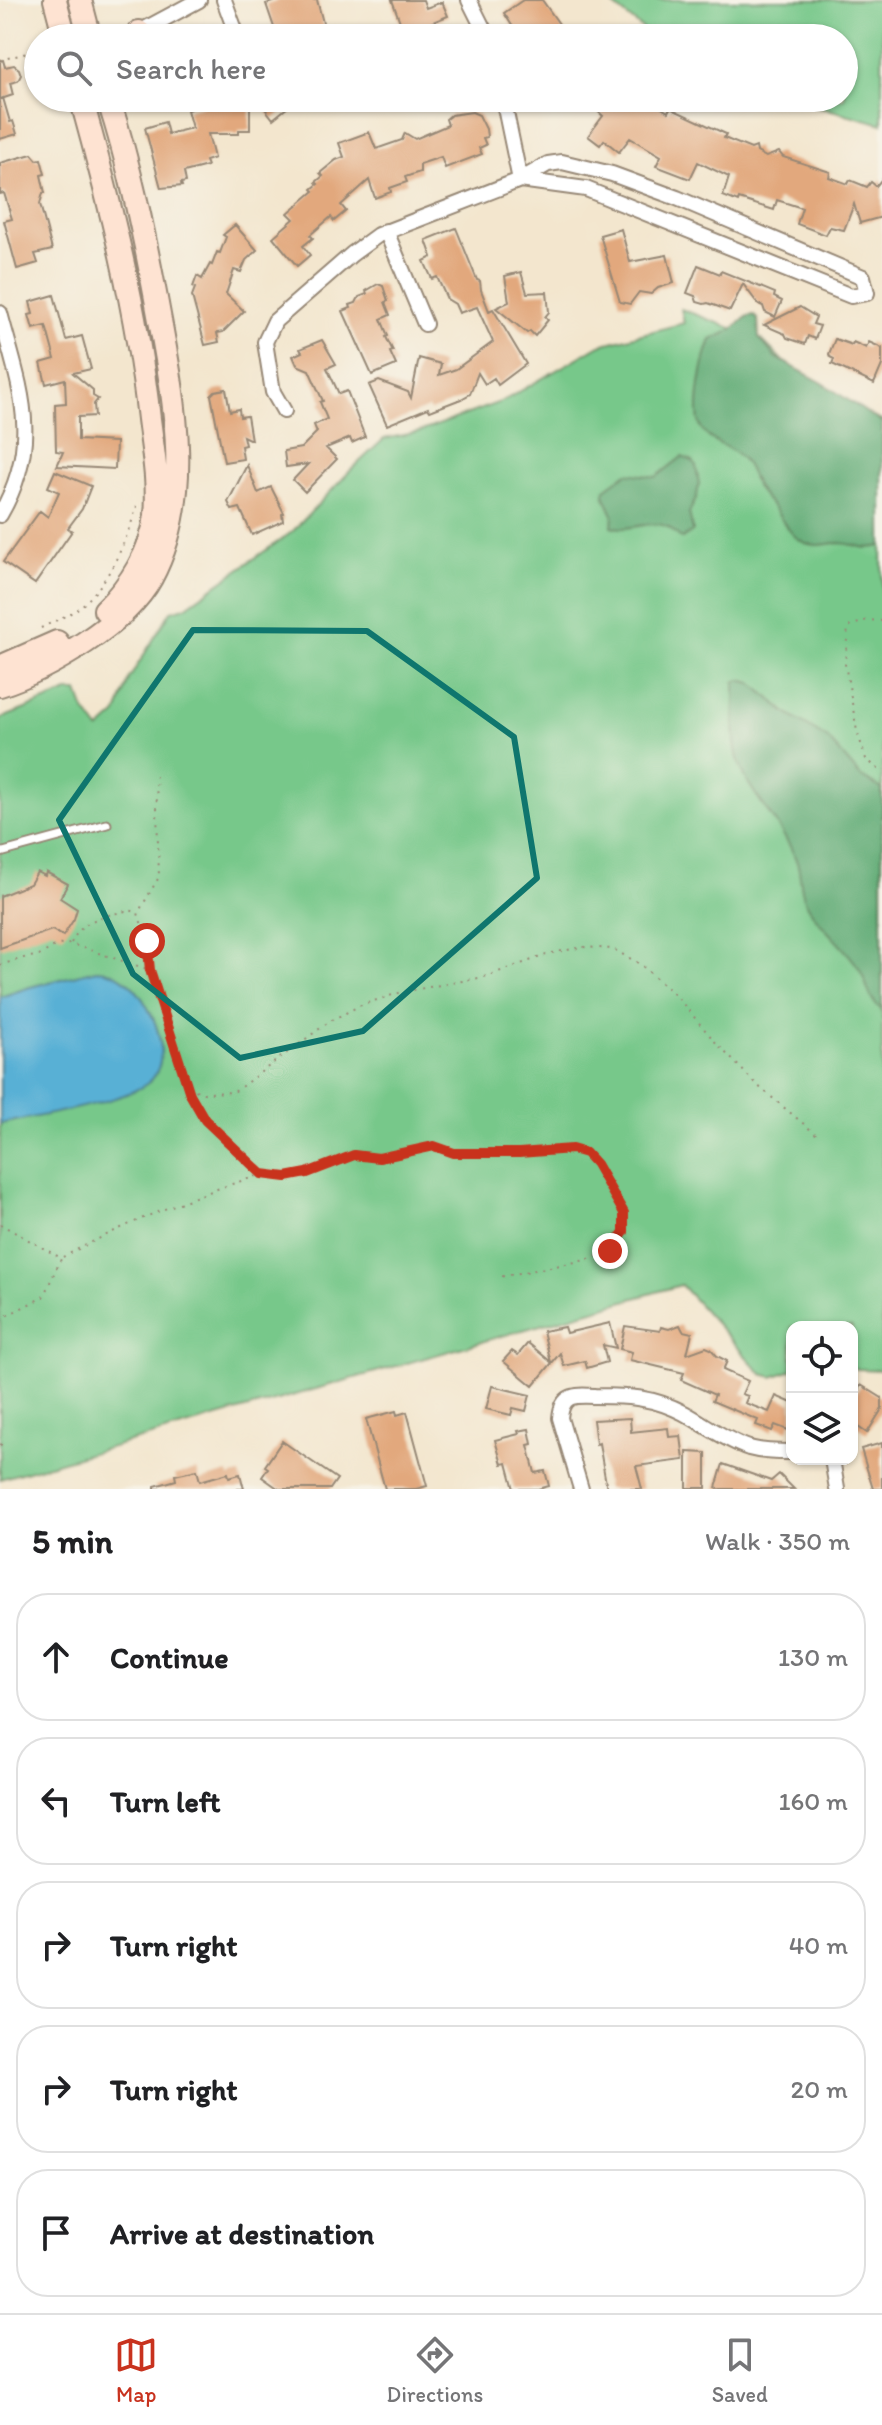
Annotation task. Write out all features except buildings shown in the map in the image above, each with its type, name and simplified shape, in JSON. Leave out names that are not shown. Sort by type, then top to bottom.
[{"type":"main road","points":[[55,0],[61,24]]},
{"type":"main road","points":[[80,0],[86,24]]},
{"type":"main road","points":[[0,685],[93,639],[134,590],[156,518],[157,486],[148,400],[132,304],[110,203],[85,112]]},
{"type":"main road","points":[[0,667],[87,625],[115,601],[151,579],[168,531],[174,502],[177,454],[173,393],[143,225],[112,112]]},
{"type":"main road","points":[[119,133],[120,112]]},
{"type":"street","points":[[156,24],[199,0]]},
{"type":"street","points":[[224,0],[233,24]]},
{"type":"street","points":[[469,0],[481,24]]},
{"type":"street","points":[[506,112],[520,180]]},
{"type":"street","points":[[284,411],[273,392],[270,377],[265,342],[270,326],[352,254],[386,231],[520,180],[548,164],[562,162],[588,167],[677,198],[863,277],[867,293],[851,296],[586,189],[520,180]]},
{"type":"street","points":[[714,239],[722,219]]},
{"type":"street","points":[[386,231],[425,324]]},
{"type":"street","points":[[0,313],[7,365],[24,408],[26,433],[24,455],[16,482],[0,515]]},
{"type":"street","points":[[581,1489],[560,1418],[561,1406],[570,1397],[580,1395],[627,1395],[656,1401],[683,1413],[720,1436],[751,1448],[772,1453],[786,1452]]},
{"type":"street","points":[[833,1465],[837,1489]]},
{"type":"lane","points":[[0,853],[107,824]]},
{"type":"path","points":[[0,60],[24,54]]},
{"type":"path","points":[[31,634],[81,607],[106,578],[125,541],[138,499]]},
{"type":"path","points":[[882,621],[867,620],[848,627],[845,664],[857,731],[866,759],[882,772]]},
{"type":"path","points":[[156,776],[159,877],[138,913],[147,941],[150,970],[188,1087],[205,1120],[262,1174]]},
{"type":"path","points":[[71,944],[85,923],[129,910],[138,913]]},
{"type":"path","points":[[0,965],[39,956],[56,945],[71,944],[150,970]]},
{"type":"path","points":[[188,1087],[203,1093],[234,1092],[330,1021],[361,1005],[402,992],[484,977],[552,953],[583,947],[613,949],[640,964],[677,997],[757,1085],[817,1135]]},
{"type":"path","points":[[0,1319],[43,1297],[61,1258],[125,1226],[262,1174],[286,1177],[307,1173],[354,1155],[379,1158],[434,1146],[454,1153],[572,1149],[586,1153],[596,1164],[624,1213],[624,1232],[610,1251],[586,1260],[499,1277]]},
{"type":"path","points":[[0,1224],[61,1258]]},
{"type":"highlighted area","points":[[193,630],[367,631],[514,737],[537,878],[363,1031],[240,1058],[133,974],[59,820]]},
{"type":"green space","points":[[607,0],[882,0],[882,124],[839,112],[858,112],[858,24],[637,24]]},
{"type":"green space","points":[[681,309],[761,339],[815,393],[882,421],[882,1370],[858,1369],[858,1321],[786,1321],[786,1372],[773,1377],[762,1374],[681,1285],[0,1479],[0,719],[68,692],[78,692],[85,711],[99,730],[117,714],[129,679],[171,611],[185,607],[292,532],[384,439],[419,432],[503,401],[600,345],[684,323]]},
{"type":"green space","points":[[754,315],[758,319],[759,338],[775,357],[823,383],[882,423],[882,546],[816,545],[802,541],[791,533],[760,493],[741,458],[703,431],[698,417],[699,395],[711,340]]},
{"type":"green space","points":[[682,457],[693,461],[699,484],[689,513],[693,531],[682,539],[658,524],[626,528],[612,526],[613,515],[604,495],[605,489],[627,473],[656,477]]},
{"type":"green space","points":[[735,682],[752,683],[785,712],[828,739],[860,776],[882,789],[882,1010],[871,996],[859,968],[808,906],[793,852],[743,772],[734,733]]},
{"type":"water","points":[[96,970],[120,976],[148,1008],[160,1043],[158,1070],[142,1087],[126,1094],[57,1113],[0,1124],[0,997]]},
{"type":"route","points":[[147,941],[150,970],[190,1094],[205,1120],[262,1174],[286,1177],[307,1173],[354,1155],[379,1158],[434,1146],[454,1153],[572,1149],[586,1153],[596,1164],[624,1213],[624,1232],[610,1251]]}]
